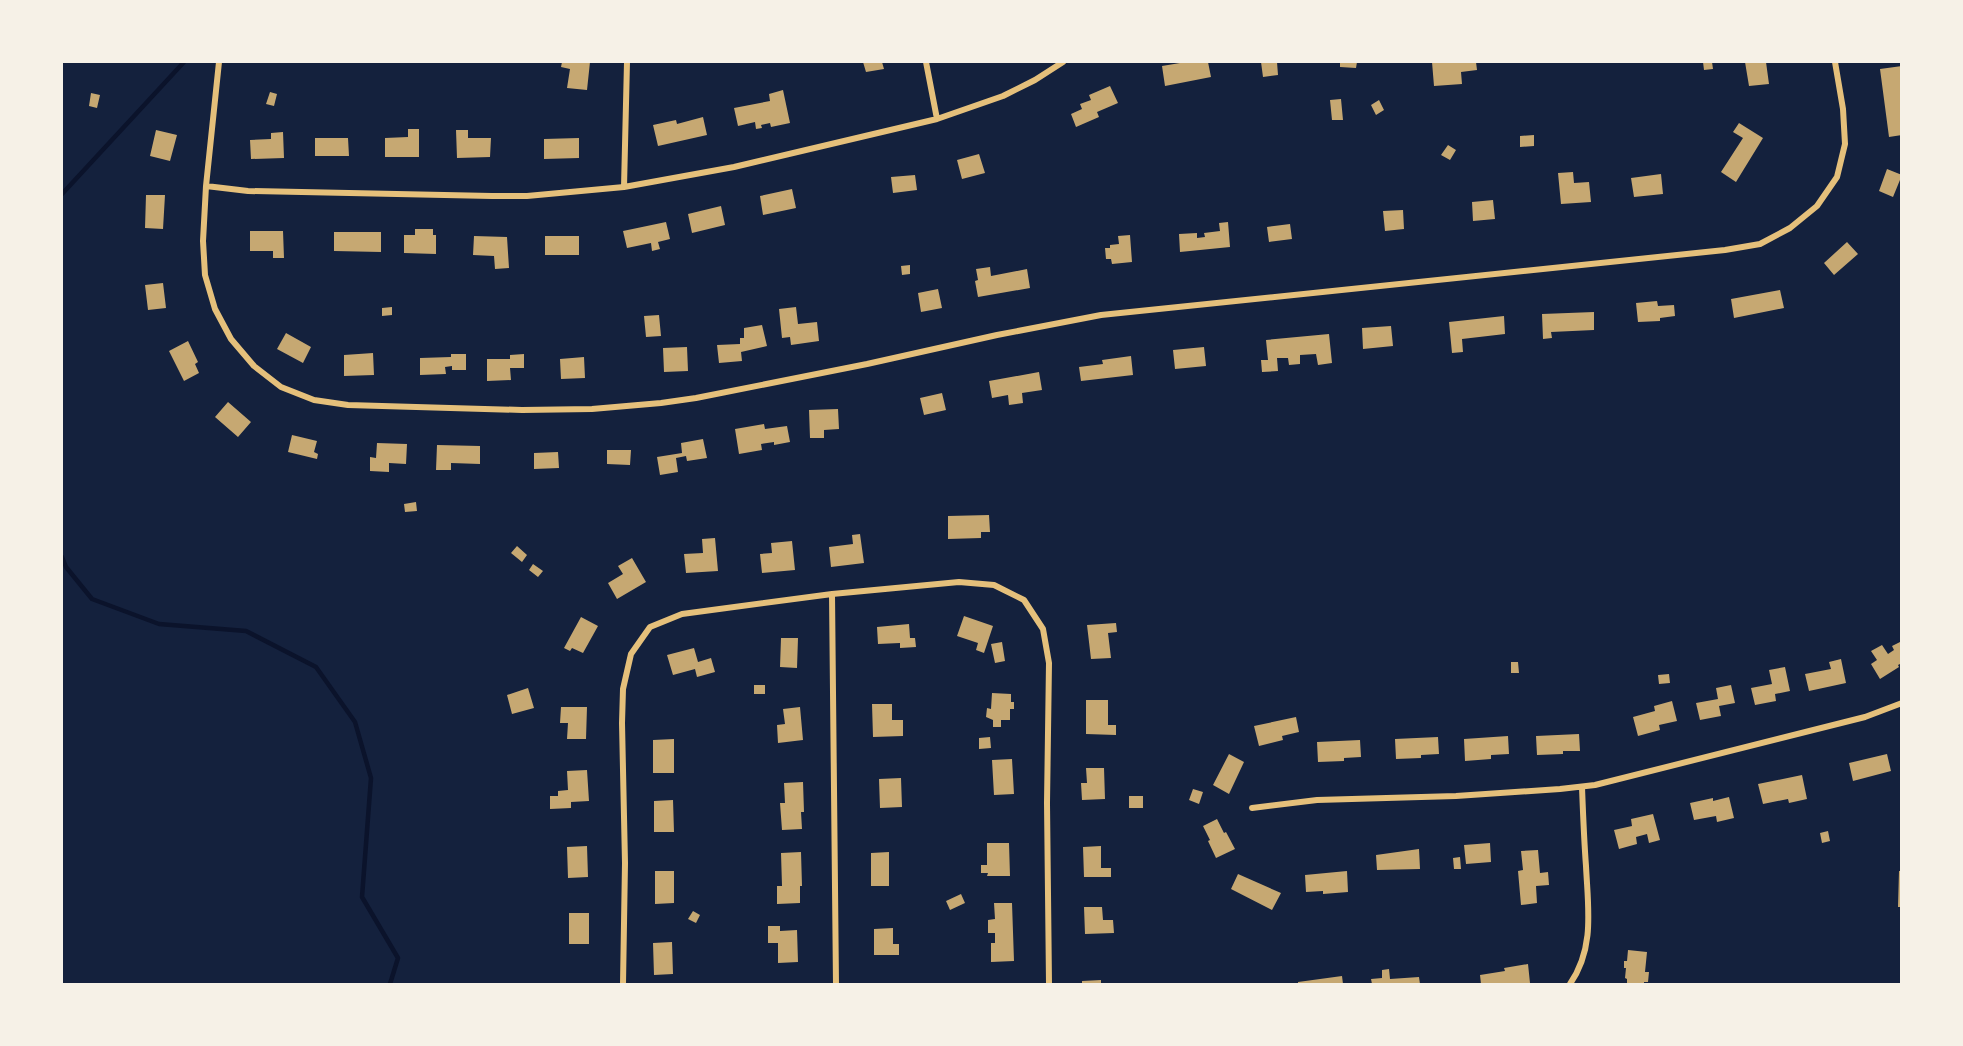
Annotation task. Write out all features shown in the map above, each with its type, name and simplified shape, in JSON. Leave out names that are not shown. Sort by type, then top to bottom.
[{"type":"street","points":[[219,62],[206,186],[203,241],[205,275],[215,309],[231,339],[254,366],[281,387],[314,400],[348,405],[522,410],[592,409],[696,398],[1101,315],[1725,250],[1760,244],[1790,228],[1817,206],[1837,177],[1845,144],[1843,109],[1835,62]]},
{"type":"street","points":[[624,187],[627,62]]},
{"type":"street","points":[[926,62],[937,119]]},
{"type":"street","points":[[206,186],[248,191],[492,196],[527,196],[624,187],[734,167],[937,119],[1003,96],[1035,81],[1063,62]]},
{"type":"street","points":[[623,984],[625,863],[623,688],[631,654],[650,627],[682,614],[832,594],[959,582],[993,585],[1024,600],[1043,629],[1049,663],[1047,803],[1049,984]]},
{"type":"street","points":[[832,594],[836,984]]},
{"type":"street","points":[[1252,808],[1317,800],[1456,796],[1582,787],[1865,717],[1902,703]]},
{"type":"street","points":[[1570,984],[1579,972],[1589,939],[1582,787]]},
{"type":"building","points":[[562,62],[590,62],[587,90],[567,88],[570,69],[561,67]]},
{"type":"building","points":[[863,62],[882,62],[884,69],[866,72]]},
{"type":"building","points":[[1186,62],[1208,62],[1211,77],[1165,86],[1162,66]]},
{"type":"building","points":[[1261,62],[1277,62],[1278,75],[1263,77]]},
{"type":"building","points":[[1340,62],[1357,62],[1356,68],[1340,67]]},
{"type":"building","points":[[1432,62],[1476,62],[1477,70],[1461,72],[1462,84],[1434,86]]},
{"type":"building","points":[[1703,62],[1712,62],[1713,69],[1704,70]]},
{"type":"building","points":[[1745,62],[1766,62],[1769,84],[1749,86]]},
{"type":"building","points":[[1902,66],[1902,135],[1889,137],[1880,69]]},
{"type":"building","points":[[1110,86],[1118,103],[1097,112],[1099,117],[1076,127],[1071,114],[1082,109],[1080,104],[1091,100],[1089,95]]},
{"type":"building","points":[[783,90],[790,123],[771,127],[770,123],[756,129],[755,122],[738,126],[734,108],[770,101],[769,94]]},
{"type":"building","points":[[270,92],[277,94],[274,106],[266,104]]},
{"type":"building","points":[[91,93],[100,95],[97,108],[89,106]]},
{"type":"building","points":[[1341,99],[1343,120],[1332,120],[1330,100]]},
{"type":"building","points":[[1379,100],[1384,110],[1376,115],[1371,105]]},
{"type":"building","points":[[703,117],[707,135],[658,146],[653,125],[676,120],[677,124]]},
{"type":"building","points":[[1739,123],[1763,138],[1736,182],[1721,172],[1743,138],[1733,132]]},
{"type":"building","points":[[408,129],[419,129],[419,157],[385,157],[385,138],[408,137]]},
{"type":"building","points":[[156,130],[177,135],[170,161],[150,156]]},
{"type":"building","points":[[456,130],[468,130],[468,138],[491,138],[490,157],[457,158]]},
{"type":"building","points":[[283,132],[284,158],[251,159],[250,140],[271,139],[271,133]]},
{"type":"building","points":[[1534,135],[1534,146],[1520,147],[1520,136]]},
{"type":"building","points":[[315,138],[348,138],[349,156],[315,156]]},
{"type":"building","points":[[579,138],[579,158],[544,159],[544,139]]},
{"type":"building","points":[[1448,145],[1456,150],[1450,160],[1441,155]]},
{"type":"building","points":[[979,154],[985,173],[962,179],[957,160]]},
{"type":"building","points":[[1887,169],[1902,175],[1893,197],[1879,191]]},
{"type":"building","points":[[1573,172],[1574,183],[1589,182],[1591,202],[1561,204],[1558,173]]},
{"type":"building","points":[[1661,174],[1663,194],[1634,197],[1631,178]]},
{"type":"building","points":[[915,175],[917,190],[893,193],[891,177]]},
{"type":"building","points":[[792,189],[796,208],[763,215],[760,196]]},
{"type":"building","points":[[146,195],[165,195],[163,229],[145,228]]},
{"type":"building","points":[[1493,200],[1495,219],[1473,221],[1472,202]]},
{"type":"building","points":[[721,206],[725,225],[692,233],[688,214]]},
{"type":"building","points":[[1403,210],[1404,229],[1385,231],[1383,211]]},
{"type":"building","points":[[666,222],[670,239],[658,242],[660,249],[652,251],[651,243],[627,248],[623,231]]},
{"type":"building","points":[[1228,222],[1230,247],[1180,252],[1179,234],[1197,233],[1197,238],[1205,237],[1204,233],[1220,231],[1219,223]]},
{"type":"building","points":[[1290,224],[1292,239],[1269,242],[1267,227]]},
{"type":"building","points":[[415,229],[433,229],[433,235],[436,235],[436,254],[404,253],[404,235],[415,235]]},
{"type":"building","points":[[250,231],[283,231],[284,258],[273,258],[273,251],[250,251]]},
{"type":"building","points":[[334,232],[381,232],[381,252],[334,251]]},
{"type":"building","points":[[1130,235],[1132,262],[1112,264],[1111,259],[1106,259],[1105,248],[1119,244],[1118,236]]},
{"type":"building","points":[[474,236],[507,237],[509,268],[495,269],[494,256],[473,255]]},
{"type":"building","points":[[545,236],[579,236],[579,255],[545,255]]},
{"type":"building","points":[[1847,242],[1858,254],[1834,275],[1824,263]]},
{"type":"building","points":[[910,265],[910,274],[902,275],[901,266]]},
{"type":"building","points":[[990,267],[991,276],[1027,269],[1030,288],[978,297],[975,281],[978,280],[976,269]]},
{"type":"building","points":[[163,283],[166,308],[148,310],[145,285]]},
{"type":"building","points":[[938,289],[942,308],[921,312],[918,293]]},
{"type":"building","points":[[1780,290],[1784,308],[1734,318],[1731,299]]},
{"type":"building","points":[[1657,301],[1658,306],[1674,305],[1675,316],[1660,318],[1660,321],[1638,322],[1636,303]]},
{"type":"building","points":[[392,307],[392,315],[382,316],[382,308]]},
{"type":"building","points":[[796,307],[798,324],[817,322],[819,341],[791,345],[790,337],[782,338],[779,309]]},
{"type":"building","points":[[1594,312],[1594,330],[1551,332],[1552,338],[1543,339],[1542,314]]},
{"type":"building","points":[[659,315],[661,336],[646,337],[644,316]]},
{"type":"building","points":[[1504,316],[1505,334],[1462,339],[1463,352],[1452,353],[1449,322]]},
{"type":"building","points":[[762,325],[767,346],[741,352],[742,361],[719,363],[717,345],[740,344],[740,338],[744,338],[744,328]]},
{"type":"building","points":[[1391,326],[1393,346],[1363,349],[1362,328]]},
{"type":"building","points":[[286,333],[311,347],[303,363],[277,349]]},
{"type":"building","points":[[1329,334],[1332,363],[1318,365],[1316,354],[1300,355],[1300,364],[1289,365],[1288,358],[1277,358],[1278,371],[1262,372],[1261,360],[1268,360],[1266,340]]},
{"type":"building","points":[[188,341],[198,362],[195,364],[199,373],[184,381],[169,351]]},
{"type":"building","points":[[687,347],[688,371],[664,372],[663,348]]},
{"type":"building","points":[[1204,347],[1206,366],[1175,369],[1173,350]]},
{"type":"building","points":[[373,353],[374,375],[344,376],[344,355]]},
{"type":"building","points":[[451,354],[466,354],[466,370],[452,370],[452,366],[445,367],[446,374],[420,375],[420,358],[451,357]]},
{"type":"building","points":[[524,354],[524,368],[510,368],[511,380],[487,381],[487,359],[510,359],[510,355]]},
{"type":"building","points":[[1131,356],[1133,375],[1081,381],[1079,367],[1103,364],[1102,360]]},
{"type":"building","points":[[584,357],[585,378],[561,379],[560,359]]},
{"type":"building","points":[[1039,372],[1042,390],[1022,393],[1023,403],[1009,405],[1008,395],[992,398],[989,381]]},
{"type":"building","points":[[942,393],[946,410],[924,415],[920,398]]},
{"type":"building","points":[[228,402],[251,422],[238,437],[215,417]]},
{"type":"building","points":[[838,409],[839,429],[824,430],[824,438],[810,438],[809,410]]},
{"type":"building","points":[[764,424],[765,429],[787,426],[790,442],[774,445],[774,442],[761,444],[762,450],[739,454],[735,429]]},
{"type":"building","points":[[292,435],[317,441],[314,452],[318,454],[317,459],[288,452]]},
{"type":"building","points":[[703,439],[707,458],[687,461],[686,456],[676,458],[678,472],[660,475],[657,457],[682,453],[681,443]]},
{"type":"building","points":[[377,443],[407,444],[406,464],[389,463],[389,472],[370,471],[370,457],[376,458]]},
{"type":"building","points":[[437,445],[480,446],[480,464],[451,463],[451,470],[436,470]]},
{"type":"building","points":[[607,450],[631,450],[630,465],[607,464]]},
{"type":"building","points":[[558,452],[559,468],[534,469],[534,453]]},
{"type":"building","points":[[416,502],[417,511],[405,512],[404,504]]},
{"type":"building","points":[[989,515],[990,532],[981,532],[981,538],[948,539],[948,516]]},
{"type":"building","points":[[860,534],[864,563],[831,567],[829,547],[853,544],[852,535]]},
{"type":"building","points":[[715,538],[718,571],[686,573],[684,554],[703,553],[702,539]]},
{"type":"building","points":[[792,541],[795,570],[762,573],[760,554],[772,553],[771,543]]},
{"type":"building","points":[[517,546],[527,555],[522,562],[511,553]]},
{"type":"building","points":[[632,558],[646,582],[617,599],[608,583],[623,574],[618,566]]},
{"type":"building","points":[[533,564],[543,571],[538,577],[529,570]]},
{"type":"building","points":[[964,616],[993,626],[984,653],[976,650],[978,643],[957,636]]},
{"type":"building","points":[[581,617],[598,626],[583,653],[572,648],[570,651],[564,648]]},
{"type":"building","points":[[1116,623],[1117,632],[1108,633],[1111,658],[1091,659],[1087,625]]},
{"type":"building","points":[[909,624],[910,638],[915,638],[916,647],[900,648],[900,643],[878,644],[877,627]]},
{"type":"building","points":[[781,638],[798,638],[797,668],[780,667]]},
{"type":"building","points":[[1902,641],[1902,663],[1880,679],[1871,664],[1877,660],[1871,651],[1882,645],[1888,654],[1894,650],[1892,646]]},
{"type":"building","points":[[1002,642],[1005,661],[995,663],[991,644]]},
{"type":"building","points":[[694,648],[698,662],[711,658],[715,672],[697,677],[695,669],[673,675],[667,655]]},
{"type":"building","points":[[1841,659],[1846,683],[1809,691],[1805,674],[1831,669],[1829,662]]},
{"type":"building","points":[[1511,662],[1518,662],[1519,673],[1511,673]]},
{"type":"building","points":[[1785,667],[1790,691],[1775,694],[1776,701],[1755,705],[1751,688],[1772,684],[1769,670]]},
{"type":"building","points":[[1669,674],[1670,683],[1659,684],[1658,675]]},
{"type":"building","points":[[754,685],[765,685],[765,694],[754,694]]},
{"type":"building","points":[[1731,685],[1735,703],[1719,706],[1721,716],[1700,720],[1696,703],[1718,699],[1716,688]]},
{"type":"building","points":[[528,688],[534,708],[512,714],[507,695]]},
{"type":"building","points":[[992,693],[1011,694],[1011,702],[1014,702],[1014,709],[1010,709],[1010,720],[1001,720],[1001,727],[993,727],[993,720],[986,717],[987,708],[991,709]]},
{"type":"building","points":[[1086,700],[1108,700],[1108,725],[1116,725],[1116,735],[1086,734]]},
{"type":"building","points":[[1672,701],[1677,721],[1659,725],[1660,730],[1638,736],[1633,717],[1655,711],[1654,706]]},
{"type":"building","points":[[872,704],[892,704],[892,720],[903,720],[903,736],[873,737]]},
{"type":"building","points":[[561,707],[587,707],[586,739],[567,739],[568,723],[560,723]]},
{"type":"building","points":[[800,707],[803,740],[778,743],[777,725],[785,724],[783,709]]},
{"type":"building","points":[[1296,717],[1299,732],[1282,736],[1283,740],[1259,746],[1254,726]]},
{"type":"building","points":[[1579,734],[1580,751],[1537,755],[1536,736]]},
{"type":"building","points":[[1508,736],[1509,754],[1491,755],[1491,759],[1465,761],[1464,739]]},
{"type":"building","points":[[990,737],[991,748],[979,749],[979,738]]},
{"type":"building","points":[[1438,737],[1439,754],[1421,755],[1421,758],[1396,759],[1395,739]]},
{"type":"building","points":[[674,739],[674,773],[653,773],[653,740]]},
{"type":"building","points":[[1360,740],[1361,757],[1344,758],[1344,761],[1318,762],[1317,742]]},
{"type":"building","points":[[1229,754],[1244,762],[1229,794],[1213,785]]},
{"type":"building","points":[[1887,754],[1891,771],[1853,781],[1849,763]]},
{"type":"building","points":[[1012,759],[1014,794],[994,795],[992,760]]},
{"type":"building","points":[[1086,768],[1104,768],[1105,799],[1082,800],[1081,783],[1087,783]]},
{"type":"building","points":[[587,770],[589,801],[571,802],[571,808],[550,809],[550,796],[558,796],[558,791],[568,790],[567,771]]},
{"type":"building","points":[[1802,775],[1807,799],[1789,803],[1788,799],[1763,804],[1758,784]]},
{"type":"building","points":[[901,778],[902,807],[880,808],[879,779]]},
{"type":"building","points":[[803,782],[802,829],[782,830],[780,803],[785,803],[784,783]]},
{"type":"building","points":[[1193,789],[1203,792],[1199,804],[1189,800]]},
{"type":"building","points":[[1129,796],[1143,796],[1143,808],[1129,808]]},
{"type":"building","points":[[1729,797],[1734,818],[1717,822],[1716,816],[1694,820],[1690,803]]},
{"type":"building","points":[[673,800],[674,832],[654,832],[654,801]]},
{"type":"building","points":[[1653,814],[1660,840],[1649,843],[1647,834],[1636,837],[1637,844],[1619,849],[1614,830],[1632,826],[1631,819]]},
{"type":"building","points":[[1217,819],[1235,849],[1216,858],[1203,826]]},
{"type":"building","points":[[1828,831],[1830,841],[1822,843],[1820,833]]},
{"type":"building","points":[[987,843],[1009,843],[1010,876],[987,876],[988,873],[981,873],[981,865],[987,865]]},
{"type":"building","points":[[1490,843],[1491,862],[1466,864],[1464,845]]},
{"type":"building","points":[[587,846],[588,877],[568,878],[567,847]]},
{"type":"building","points":[[1101,846],[1101,868],[1111,868],[1111,877],[1084,877],[1083,847]]},
{"type":"building","points":[[1419,849],[1420,869],[1377,870],[1376,855]]},
{"type":"building","points":[[1538,850],[1540,873],[1548,872],[1549,885],[1536,886],[1537,903],[1521,905],[1518,871],[1523,870],[1521,851]]},
{"type":"building","points":[[801,852],[800,903],[777,904],[777,886],[782,886],[781,853]]},
{"type":"building","points":[[889,852],[889,886],[871,886],[871,853]]},
{"type":"building","points":[[1460,857],[1461,869],[1454,869],[1453,858]]},
{"type":"building","points":[[655,871],[674,871],[674,903],[655,904]]},
{"type":"building","points":[[1347,871],[1348,892],[1323,894],[1323,891],[1306,892],[1305,875]]},
{"type":"building","points":[[1899,871],[1902,871],[1902,907],[1898,907]]},
{"type":"building","points":[[1238,874],[1281,893],[1272,910],[1231,889]]},
{"type":"building","points":[[961,894],[965,903],[950,910],[946,901]]},
{"type":"building","points":[[994,903],[1012,903],[1014,961],[991,962],[991,943],[995,943],[995,933],[988,933],[988,920],[995,919]]},
{"type":"building","points":[[1084,907],[1102,907],[1103,920],[1113,920],[1114,933],[1085,934]]},
{"type":"building","points":[[693,911],[700,915],[696,923],[688,919]]},
{"type":"building","points":[[569,913],[589,913],[589,944],[569,944]]},
{"type":"building","points":[[768,926],[780,926],[780,931],[797,930],[798,962],[778,963],[778,943],[768,943]]},
{"type":"building","points":[[893,928],[893,944],[899,944],[899,955],[874,955],[874,929]]},
{"type":"building","points":[[672,942],[673,974],[654,975],[653,943]]},
{"type":"building","points":[[1628,950],[1647,952],[1645,972],[1649,972],[1648,982],[1627,984],[1624,961],[1627,961]]},
{"type":"building","points":[[1528,964],[1530,983],[1481,984],[1480,975]]},
{"type":"building","points":[[1389,969],[1390,979],[1419,977],[1420,984],[1372,984],[1371,979],[1382,978],[1382,970]]},
{"type":"building","points":[[1342,976],[1343,984],[1298,984],[1298,982]]},
{"type":"building","points":[[1101,980],[1101,984],[1082,984],[1082,981]]},
{"type":"waterway","points":[[62,194],[184,62]]},
{"type":"waterway","points":[[62,557],[66,567],[92,599],[159,624],[246,631],[316,667],[355,722],[371,778],[362,897],[398,958],[390,984]]}]
